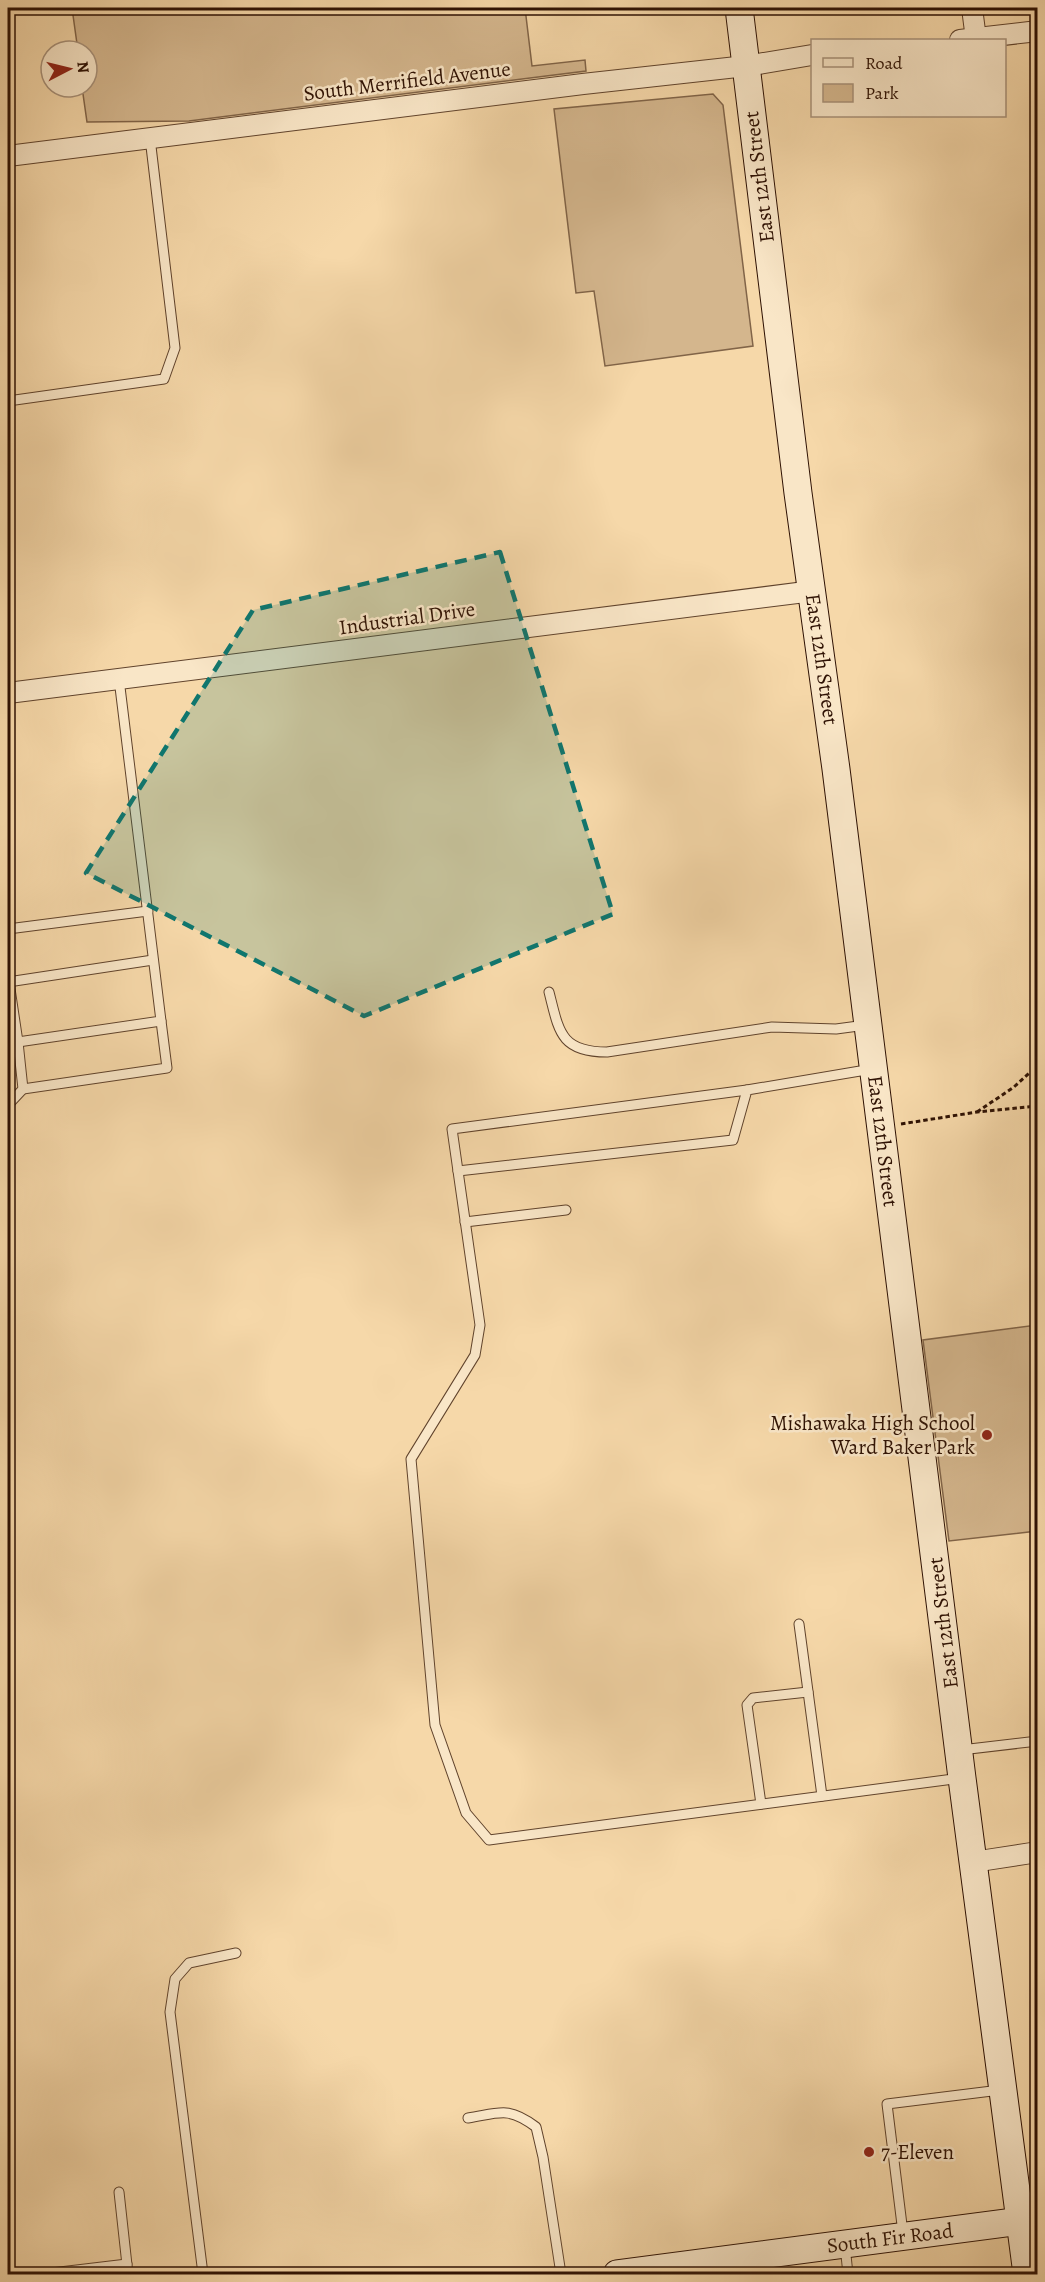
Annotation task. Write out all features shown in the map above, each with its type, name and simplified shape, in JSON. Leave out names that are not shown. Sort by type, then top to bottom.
[{"type":"street","name":"East 12th Street","points":[[739,8],[797,482],[882,1128],[958,1750],[1003,2090],[1029,2220],[1027,2274]]},
{"type":"street","points":[[968,39],[972,8]]},
{"type":"street","points":[[976,39],[1038,31]]},
{"type":"street","name":"South Merrifield Avenue","points":[[8,156],[571,85],[746,66],[811,55]]},
{"type":"street","name":"Industrial Drive","points":[[8,693],[813,591]]},
{"type":"street","points":[[973,1862],[1038,1852]]},
{"type":"street","name":"South Fir Road","points":[[616,2274],[1029,2220]]},
{"type":"lane","points":[[8,401],[164,379],[175,348],[150,138]]},
{"type":"lane","points":[[8,1106],[23,1089],[167,1068],[119,679]]},
{"type":"lane","points":[[8,929],[147,911]]},
{"type":"lane","points":[[23,1089],[8,982],[153,960]]},
{"type":"lane","points":[[549,992],[558,1026],[565,1038],[575,1047],[588,1052],[607,1052],[772,1028],[836,1029],[868,1025]]},
{"type":"lane","points":[[18,1042],[161,1021]]},
{"type":"lane","points":[[874,1069],[747,1090],[452,1129],[480,1325],[475,1355],[411,1459],[435,1725],[466,1813],[489,1840],[962,1778]]},
{"type":"lane","points":[[458,1171],[733,1140],[747,1090]]},
{"type":"lane","points":[[465,1222],[566,1210]]},
{"type":"lane","points":[[800,1624],[822,1796]]},
{"type":"lane","points":[[761,1804],[747,1706],[753,1698],[808,1692]]},
{"type":"lane","points":[[958,1750],[1038,1741]]},
{"type":"lane","points":[[202,2274],[170,2012],[175,1979],[189,1963],[236,1953]]},
{"type":"lane","points":[[903,2236],[887,2104],[1003,2090]]},
{"type":"lane","points":[[468,2118],[510,2112],[525,2118],[536,2127],[543,2157],[561,2274]]},
{"type":"lane","points":[[119,2192],[128,2274]]},
{"type":"lane","points":[[845,2244],[848,2274]]},
{"type":"lane","points":[[43,2274],[127,2264]]},
{"type":"path","points":[[977,1112],[1014,1087],[1038,1065]]},
{"type":"path","points":[[882,1128],[977,1112],[1038,1106]]},
{"type":"highlighted area","points":[[500,552],[613,914],[364,1016],[86,873],[253,610]]},
{"type":"green space","points":[[72,8],[525,8],[532,66],[585,60],[586,71],[189,121],[87,122],[84,99],[99,99],[99,39],[76,39]]},
{"type":"green space","points":[[713,94],[723,105],[753,346],[605,366],[594,291],[576,293],[554,109]]},
{"type":"green space","name":"Mishawaka High School Ward Baker Park","points":[[1037,1325],[1037,1531],[949,1541],[923,1340]]},
{"type":"place","name":"Mishawaka High School Ward Baker Park","points":[[987,1435]]},
{"type":"place","name":"7-Eleven","points":[[869,2152]]}]
